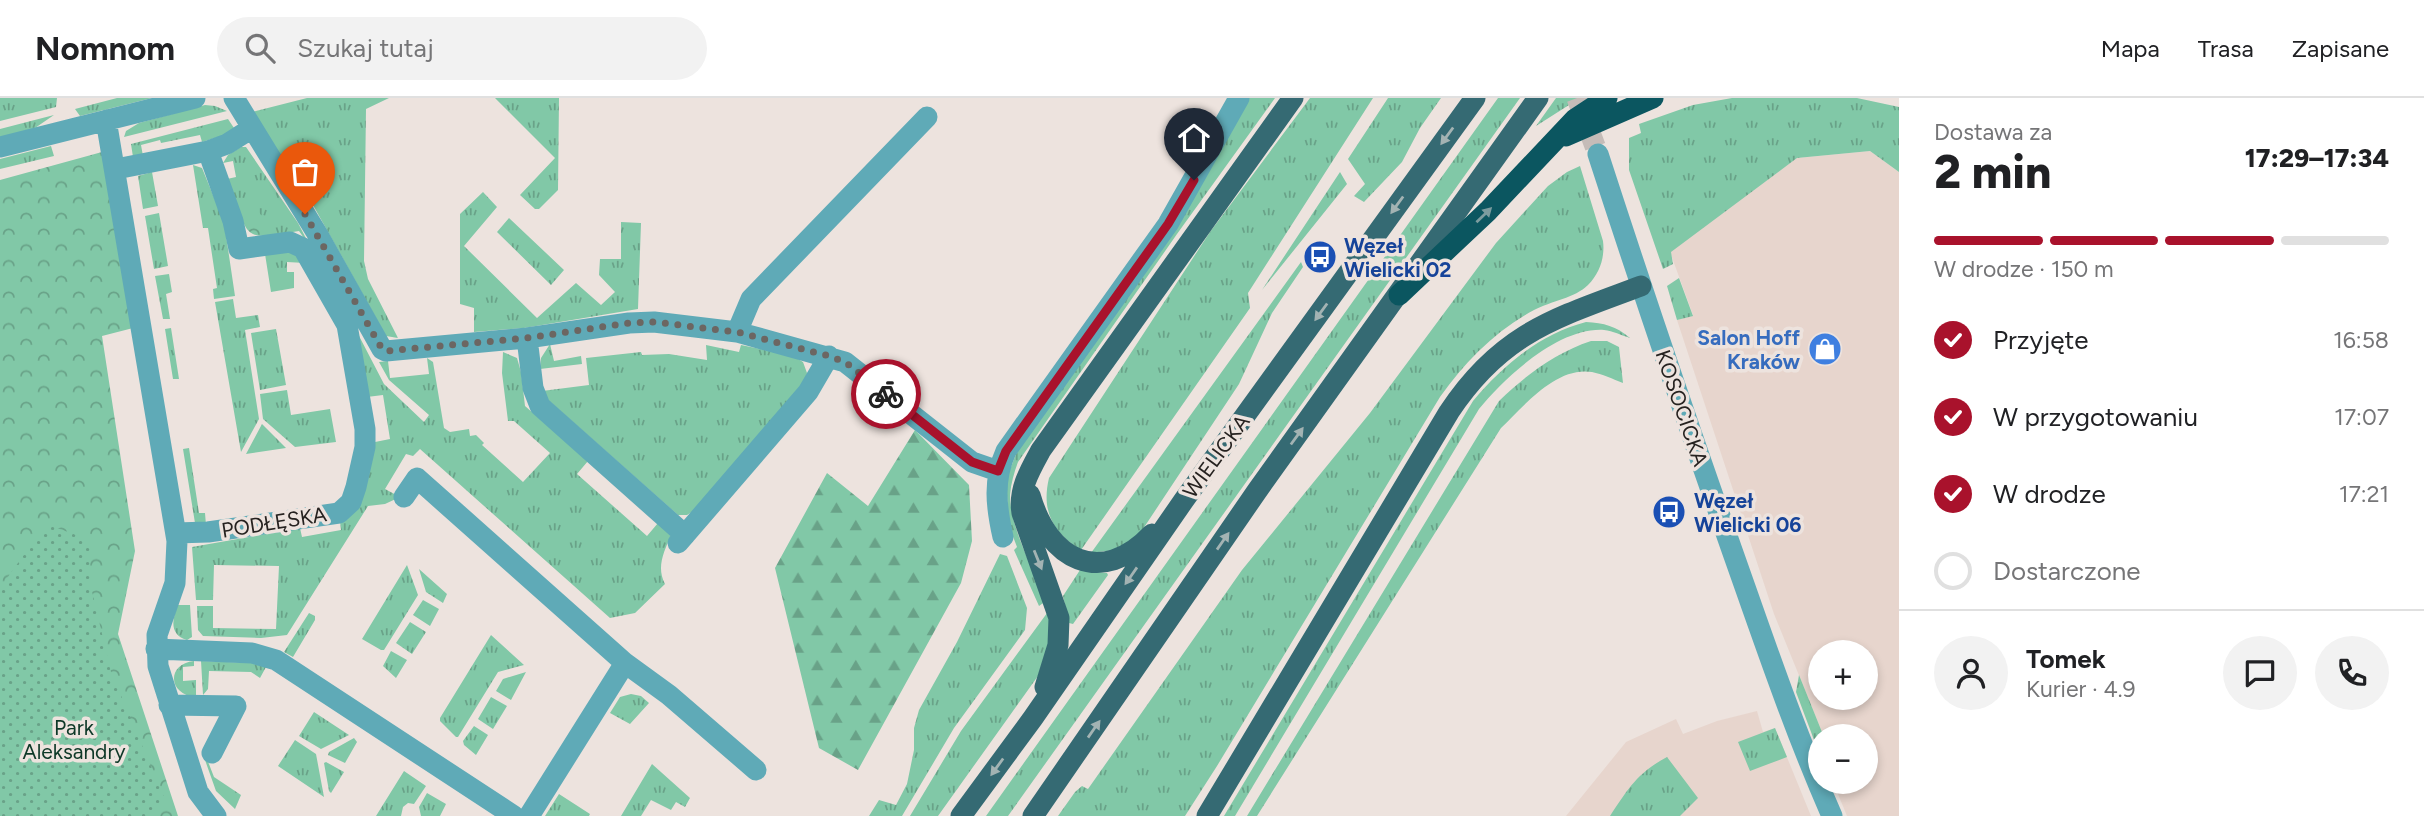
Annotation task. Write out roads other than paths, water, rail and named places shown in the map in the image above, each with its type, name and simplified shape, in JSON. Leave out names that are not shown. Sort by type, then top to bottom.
[{"type":"highway","points":[[1399,295],[1488,211],[1575,118],[1607,98]]},
{"type":"highway","points":[[1555,142],[1653,98]]},
{"type":"main road","points":[[1033,718],[1054,662],[1060,626],[1058,609],[1022,513],[1021,494],[1030,472],[1041,450],[1293,98]]},
{"type":"main road","name":"WIELICKA","points":[[961,816],[1033,718],[1184,500],[1475,98]]},
{"type":"main road","points":[[1033,816],[1257,491],[1538,98]]},
{"type":"main road","points":[[1208,816],[1449,412],[1470,382],[1500,352],[1531,331],[1641,286]]},
{"type":"main road","points":[[1030,472],[1030,494],[1052,542],[1069,555],[1092,563],[1115,560],[1135,549],[1184,500]]},
{"type":"main road","points":[[1042,816],[1055,785]]},
{"type":"street","points":[[0,147],[195,98]]},
{"type":"street","points":[[234,98],[318,235],[382,349],[386,351],[527,338],[629,323],[654,322],[737,332],[845,362],[972,462],[998,471]]},
{"type":"street","points":[[1003,537],[996,508],[998,471],[1006,451],[1168,224],[1239,98]]},
{"type":"street","points":[[737,332],[751,299],[927,117]]},
{"type":"street","points":[[106,120],[176,533],[176,575],[157,635],[158,666],[198,792],[216,816]]},
{"type":"street","points":[[116,169],[208,151],[228,144],[252,128]]},
{"type":"street","name":"PODŁĘSKA","points":[[176,533],[208,532],[339,513],[351,502],[366,437],[346,325],[303,248],[290,242],[239,249],[233,221],[208,151]]},
{"type":"street","name":"KOSOCICKA","points":[[1598,154],[1729,546],[1786,703],[1832,816]]},
{"type":"street","points":[[527,338],[533,388],[540,406],[682,539],[808,392],[829,356]]},
{"type":"street","points":[[404,497],[417,478],[625,663],[669,695],[756,770]]},
{"type":"street","points":[[156,649],[252,653],[276,660],[514,816]]},
{"type":"street","points":[[529,816],[625,663]]},
{"type":"street","points":[[169,705],[236,706],[212,753]]},
{"type":"tunnel","points":[[1577,98],[1598,154]]},
{"type":"place","name":"Węzeł Wielicki 02","points":[[1320,257]]},
{"type":"place","name":"Salon Hoff Kraków","points":[[1825,349]]},
{"type":"place","name":"Węzeł Wielicki 06","points":[[1669,512]]},
{"type":"park label","name":"Park Aleksandry","points":[[74,739]]}]
